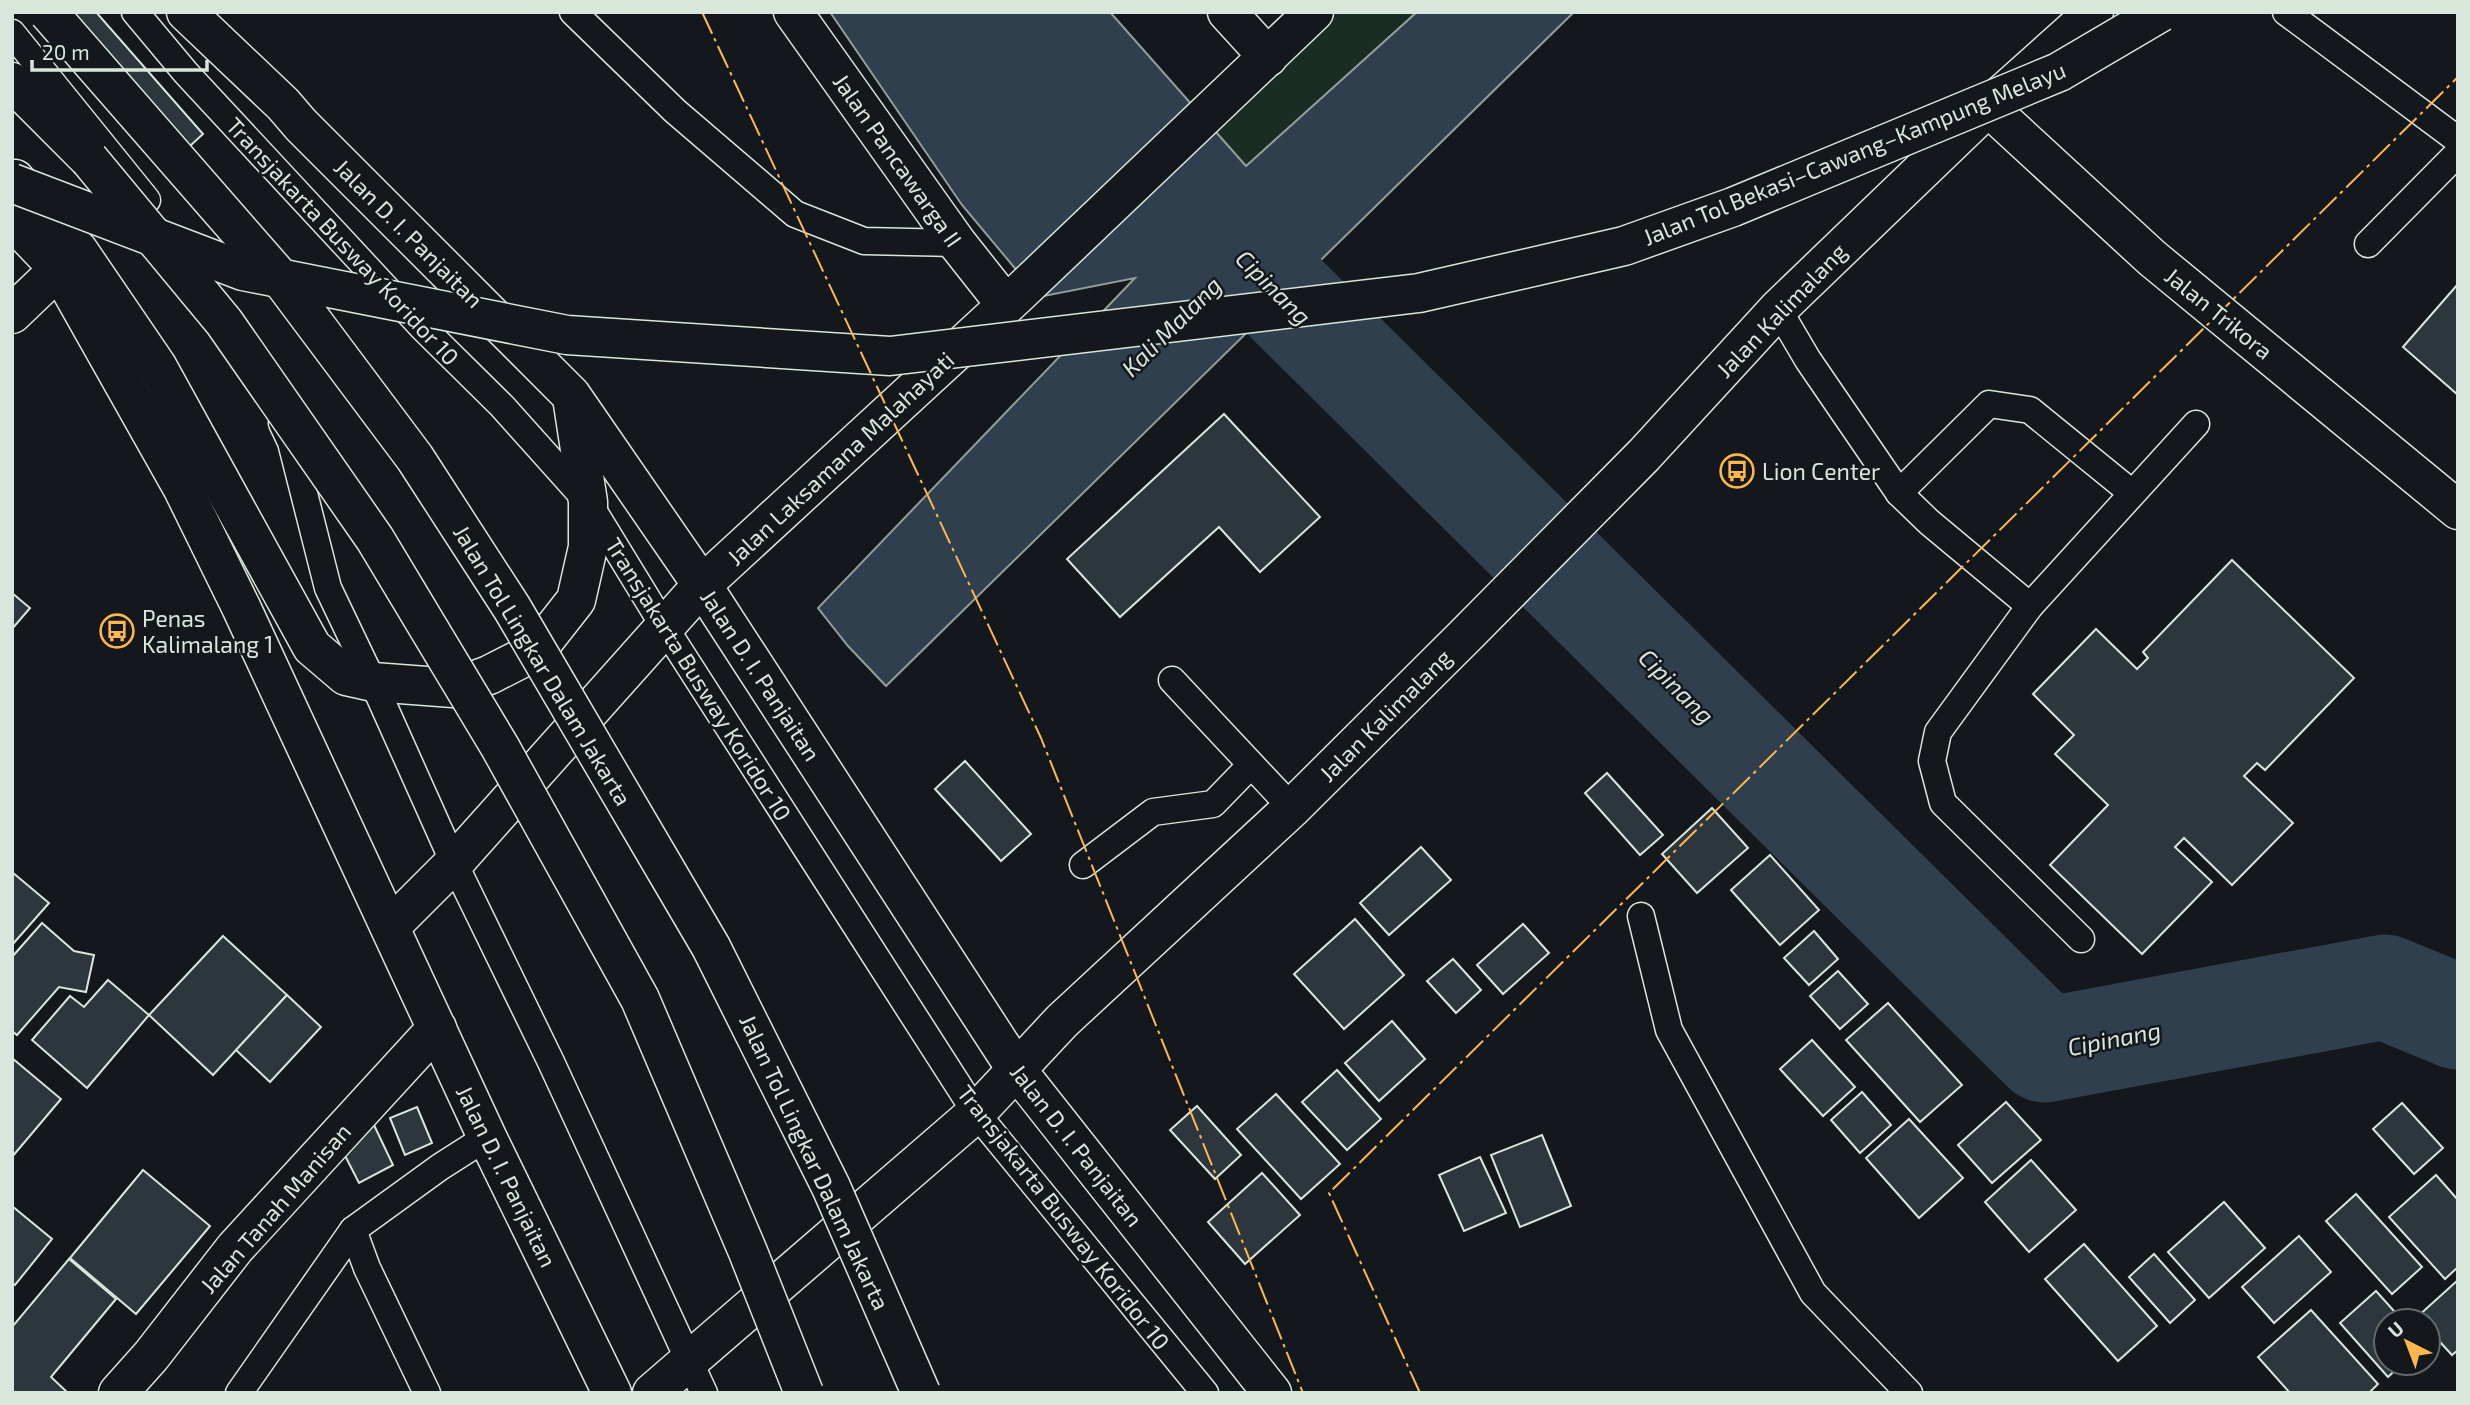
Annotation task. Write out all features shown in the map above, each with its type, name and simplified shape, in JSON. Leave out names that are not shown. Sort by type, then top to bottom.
[{"type":"main road","name":"Jalan Tol Lingkar Dalam Jakarta","points":[[48,12],[281,279],[415,458],[512,608],[711,947],[831,1187],[921,1393]]},
{"type":"main road","name":"Jalan D. I. Panjaitan","points":[[186,12],[283,104],[572,395],[702,585],[1016,1069],[1272,1393]]},
{"type":"main road","name":"Jalan Pancawarga II","points":[[793,12],[957,243],[1011,300]]},
{"type":"main road","points":[[1227,12],[1268,57]]},
{"type":"main road","name":"Jalan Laksamana Malahayati","points":[[390,927],[454,863],[702,585],[1011,300],[1314,12]]},
{"type":"main road","name":"Jalan Kalimalang","points":[[652,1393],[697,1376],[976,1113],[1062,1021],[1292,808],[1465,636],[1644,455],[1778,309],[1988,107],[2094,12]]},
{"type":"main road","name":"Jalan Tol Bekasi–Cawang–Kampung Melayu","points":[[12,183],[243,271],[554,333],[890,356],[1419,293],[1624,246],[1734,207],[2059,72],[2161,12]]},
{"type":"main road","points":[[12,82],[89,159],[224,322],[382,551],[500,747],[640,999],[748,1252],[804,1393]]},
{"type":"main road","name":"Jalan Trikora","points":[[1988,107],[2152,258],[2458,510]]},
{"type":"main road","points":[[12,176],[78,250],[157,366],[312,647],[346,676],[373,682],[453,688],[489,676],[536,651],[576,600],[588,547],[588,502],[572,395]]},
{"type":"main road","name":"Jalan D. I. Panjaitan","points":[[12,220],[59,269],[183,489],[241,607],[487,1137],[612,1393]]},
{"type":"main road","points":[[12,314],[59,269]]},
{"type":"main road","name":"Jalan Tanah Manisan","points":[[118,1393],[151,1356],[234,1248],[437,1028]]},
{"type":"lane","name":"Transjakarta Busway Koridor 10","points":[[135,12],[205,93],[422,327],[502,406],[588,502],[665,628],[976,1113],[1205,1393]]},
{"type":"lane","points":[[573,12],[675,111],[795,214],[864,241],[957,243]]},
{"type":"lane","points":[[2286,12],[2458,140]]},
{"type":"lane","points":[[12,33],[230,304],[291,442],[328,587],[454,863],[551,1062],[697,1376]]},
{"type":"lane","points":[[2368,244],[2458,153]]},
{"type":"lane","points":[[1778,309],[1808,360],[1899,493],[1929,522],[2030,606]]},
{"type":"lane","points":[[1899,493],[1989,404],[2030,410],[2132,493]]},
{"type":"lane","points":[[2081,939],[1943,803],[1933,761],[1938,732],[2030,606],[2196,424]]},
{"type":"lane","points":[[1172,680],[1292,808]]},
{"type":"lane","points":[[1083,865],[1153,812],[1213,804],[1251,765]]},
{"type":"lane","points":[[1641,916],[1670,1030],[1812,1293],[1909,1393]]},
{"type":"lane","points":[[239,1393],[353,1230],[440,1167],[487,1137]]},
{"type":"lane","points":[[353,1230],[367,1268],[426,1392]]},
{"type":"green space","points":[[1314,12],[1417,12],[1246,167],[1202,118]]},
{"type":"water","name":"Kali Malang","points":[[830,12],[1110,12],[1246,166],[1417,12],[1574,12],[886,686],[848,646],[818,608],[1135,278],[1039,297],[962,205]]},
{"type":"building","points":[[47,12],[96,12],[203,134],[163,171]]},
{"type":"building","points":[[2458,284],[2458,395],[2403,347]]},
{"type":"building","points":[[1224,414],[1320,517],[1260,572],[1219,527],[1120,617],[1067,559]]},
{"type":"building","points":[[2232,560],[2354,678],[2265,770],[2257,763],[2244,776],[2293,823],[2232,885],[2184,838],[2175,847],[2212,882],[2142,954],[2050,865],[2108,805],[2055,754],[2074,735],[2033,694],[2096,629],[2137,669],[2148,658],[2143,652]]},
{"type":"building","points":[[12,593],[30,608],[12,629]]},
{"type":"building","points":[[965,761],[1031,834],[1001,861],[935,789]]},
{"type":"building","points":[[1607,773],[1663,835],[1640,855],[1585,793]]},
{"type":"building","points":[[1712,808],[1748,848],[1697,893],[1662,854]]},
{"type":"building","points":[[1421,847],[1451,880],[1389,935],[1360,903]]},
{"type":"building","points":[[1770,855],[1819,910],[1780,945],[1731,890]]},
{"type":"building","points":[[12,872],[49,903],[12,945]]},
{"type":"building","points":[[1355,919],[1404,975],[1344,1029],[1294,974]]},
{"type":"building","points":[[42,923],[74,951],[94,955],[86,992],[59,987],[17,1035],[12,1031],[12,957]]},
{"type":"building","points":[[1523,924],[1549,953],[1503,994],[1477,965]]},
{"type":"building","points":[[1814,931],[1838,959],[1809,985],[1784,958]]},
{"type":"building","points":[[223,936],[287,995],[213,1075],[149,1015]]},
{"type":"building","points":[[1453,959],[1481,990],[1456,1013],[1427,981]]},
{"type":"building","points":[[1838,971],[1868,1004],[1840,1029],[1810,996]]},
{"type":"building","points":[[108,980],[149,1015],[87,1088],[32,1040],[70,996],[84,1007]]},
{"type":"building","points":[[287,995],[321,1027],[270,1082],[236,1050]]},
{"type":"building","points":[[1888,1003],[1962,1085],[1920,1122],[1846,1040]]},
{"type":"building","points":[[1392,1021],[1425,1059],[1379,1101],[1345,1063]]},
{"type":"building","points":[[1812,1040],[1855,1087],[1823,1116],[1780,1069]]},
{"type":"building","points":[[12,1058],[61,1099],[12,1157]]},
{"type":"building","points":[[1337,1070],[1381,1119],[1347,1150],[1302,1102]]},
{"type":"building","points":[[1862,1092],[1891,1125],[1860,1153],[1831,1120]]},
{"type":"building","points":[[1276,1094],[1340,1164],[1301,1199],[1237,1129]]},
{"type":"building","points":[[2006,1102],[2041,1140],[1992,1183],[1958,1145]]},
{"type":"building","points":[[2402,1103],[2443,1148],[2414,1174],[2373,1129]]},
{"type":"building","points":[[1197,1106],[1241,1155],[1215,1179],[1170,1130]]},
{"type":"building","points":[[417,1107],[432,1143],[405,1155],[390,1118]]},
{"type":"building","points":[[1909,1119],[1963,1178],[1919,1218],[1866,1158]]},
{"type":"building","points":[[374,1125],[393,1165],[359,1183],[339,1144]]},
{"type":"building","points":[[1542,1135],[1571,1206],[1520,1227],[1491,1155]]},
{"type":"building","points":[[1480,1157],[1506,1213],[1464,1231],[1439,1175]]},
{"type":"building","points":[[2031,1160],[2076,1210],[2029,1252],[1985,1202]]},
{"type":"building","points":[[143,1170],[210,1226],[136,1314],[70,1258]]},
{"type":"building","points":[[1262,1173],[1300,1215],[1245,1264],[1208,1222]]},
{"type":"building","points":[[2436,1175],[2458,1200],[2458,1267],[2445,1279],[2389,1217]]},
{"type":"building","points":[[2356,1194],[2422,1267],[2392,1294],[2326,1221]]},
{"type":"building","points":[[2224,1202],[2265,1248],[2209,1298],[2168,1252]]},
{"type":"building","points":[[12,1206],[52,1239],[15,1285],[12,1283]]},
{"type":"building","points":[[2299,1236],[2331,1272],[2274,1323],[2242,1287]]},
{"type":"building","points":[[2084,1244],[2157,1326],[2118,1361],[2045,1279]]},
{"type":"building","points":[[2154,1254],[2195,1300],[2170,1323],[2129,1277]]},
{"type":"building","points":[[69,1259],[116,1299],[51,1377],[68,1393],[12,1393],[12,1327]]},
{"type":"building","points":[[2458,1280],[2458,1350],[2452,1355],[2442,1344],[2442,1307],[2428,1307]]},
{"type":"building","points":[[2376,1291],[2390,1307],[2372,1307],[2372,1359],[2340,1323]]},
{"type":"building","points":[[2311,1310],[2378,1384],[2369,1393],[2290,1393],[2258,1357]]},
{"type":"waterway","name":"Cipinang","points":[[1019,12],[1242,255],[2045,1050],[2385,987],[2458,1017]]},
{"type":"power","points":[[702,12],[1041,738],[1303,1393]]},
{"type":"power","points":[[1420,1393],[1329,1193],[2458,77]]},
{"type":"place","name":"Lion Center","points":[[1737,471]]},
{"type":"place","name":"Penas Kalimalang 1","points":[[117,631]]}]
